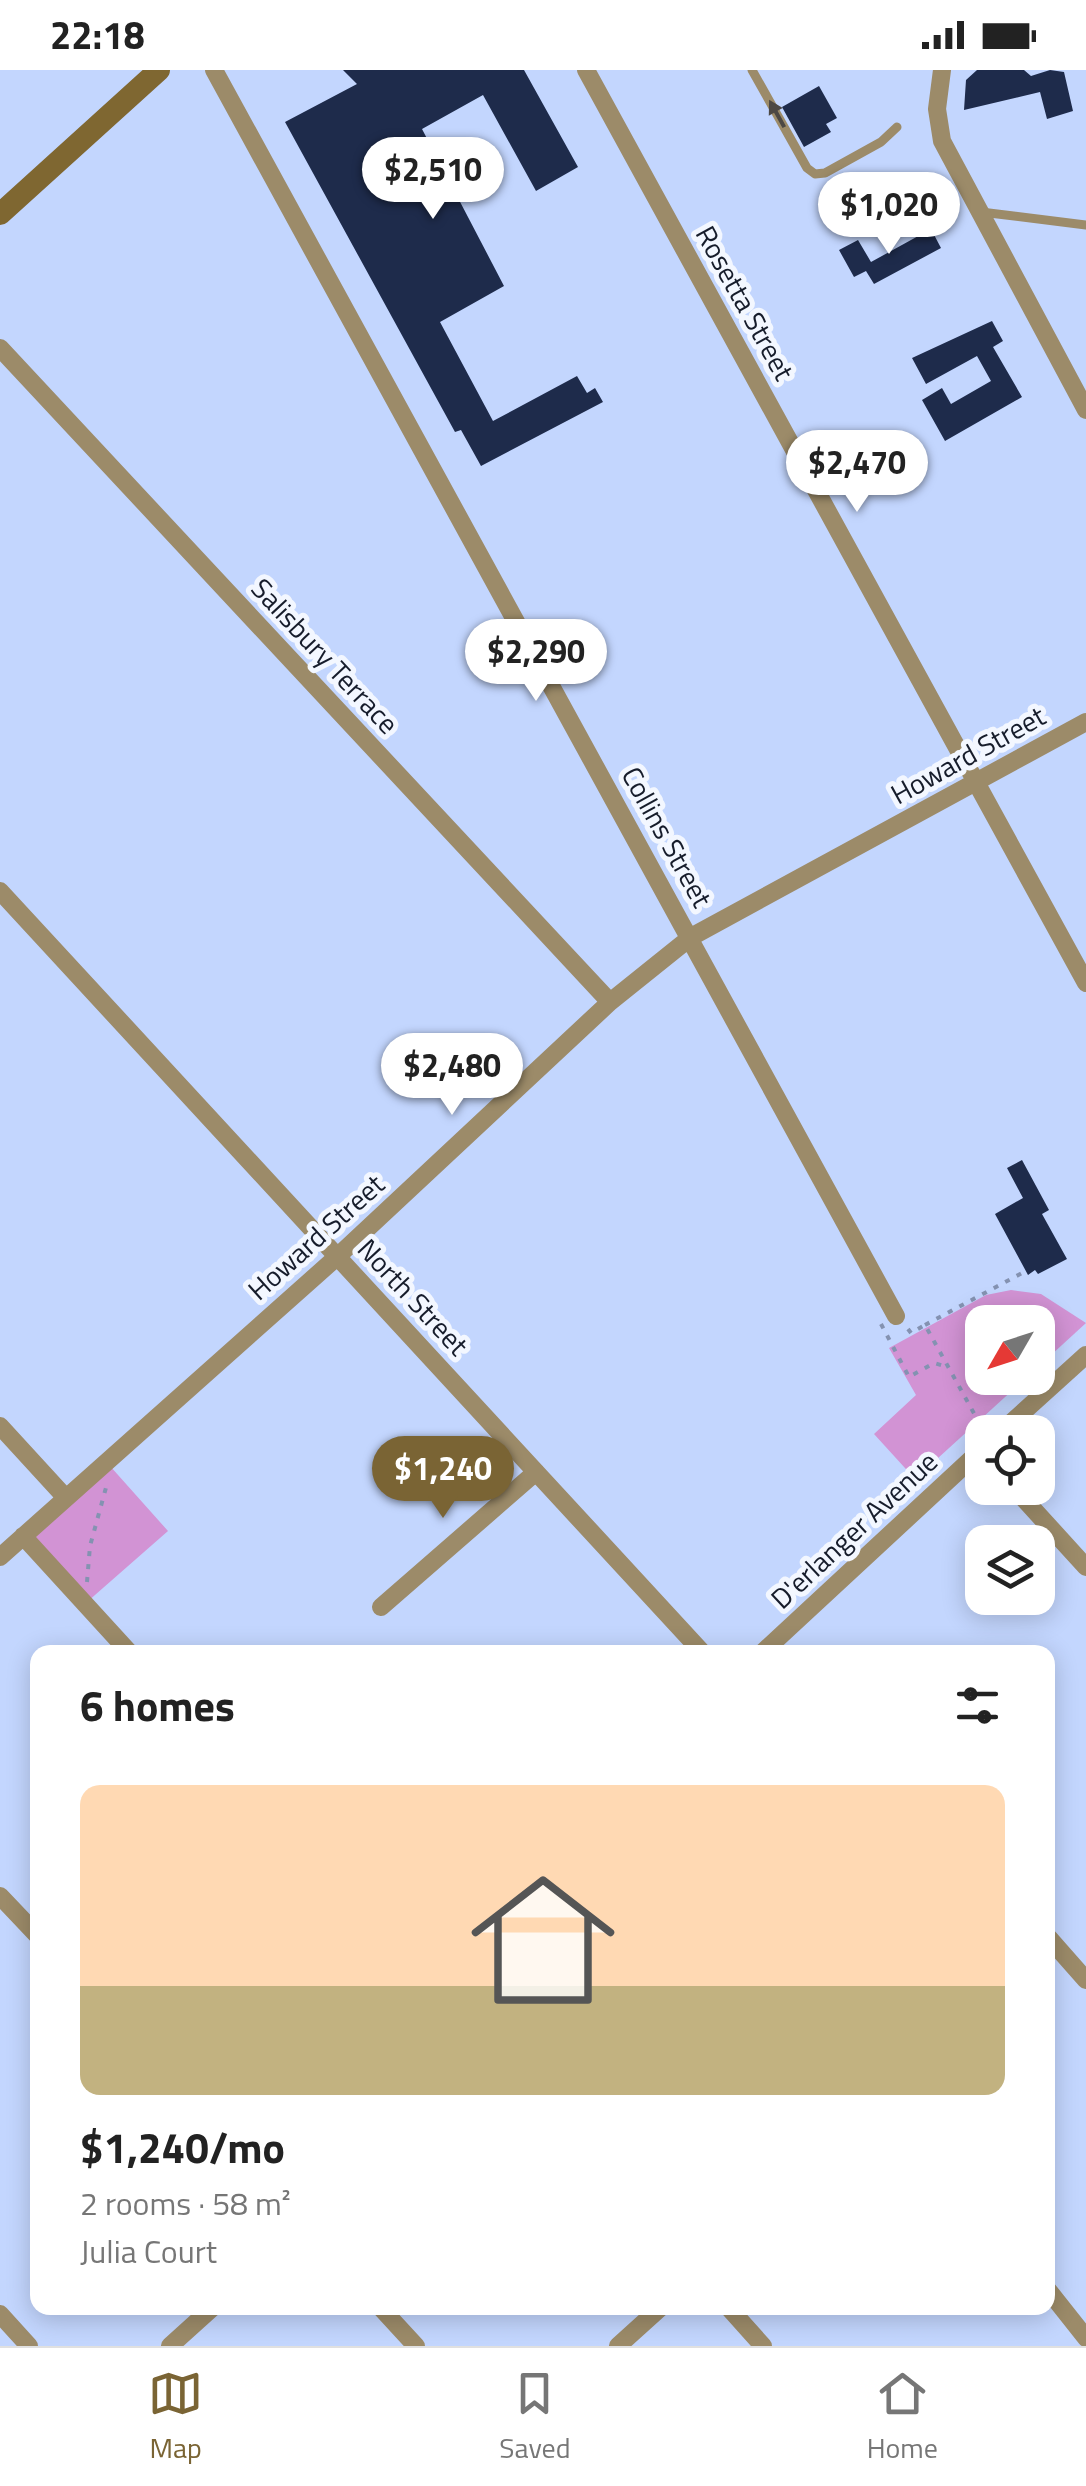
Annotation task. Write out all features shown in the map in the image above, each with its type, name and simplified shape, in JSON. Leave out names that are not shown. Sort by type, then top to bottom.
[{"type":"street","points":[[0,214],[159,70]]},
{"type":"street","name":"Collins Street","points":[[214,70],[896,1316]]},
{"type":"street","name":"Rosetta Street","points":[[586,70],[1086,983]]},
{"type":"street","points":[[942,70],[937,109],[942,141],[1086,410]]},
{"type":"street","name":"Salisbury Terrace","points":[[0,348],[610,1002]]},
{"type":"street","name":"Howard Street","points":[[0,1557],[338,1256],[610,1002],[691,936],[1086,722]]},
{"type":"street","name":"North Street","points":[[0,891],[696,1645]]},
{"type":"street","points":[[1020,1415],[1085,1357]]},
{"type":"street","points":[[0,1426],[66,1498]]},
{"type":"street","name":"D'erlanger Avenue","points":[[785,1645],[965,1468]]},
{"type":"street","points":[[381,1606],[536,1472]]},
{"type":"street","points":[[1029,1505],[1086,1567]]},
{"type":"street","points":[[24,1536],[124,1645]]},
{"type":"street","points":[[0,1896],[30,1928]]},
{"type":"street","points":[[1055,1945],[1086,1980]]},
{"type":"street","points":[[1055,2299],[1086,2338]]},
{"type":"street","points":[[0,2314],[29,2346]]},
{"type":"street","points":[[170,2346],[204,2315]]},
{"type":"street","points":[[387,2315],[416,2346]]},
{"type":"street","points":[[618,2346],[652,2315]]},
{"type":"street","points":[[734,2315],[763,2346]]},
{"type":"lane","points":[[752,70],[807,168],[815,174],[825,173],[881,142],[897,126]]},
{"type":"lane","points":[[978,212],[1086,225]]},
{"type":"path","points":[[947,1367],[934,1363],[909,1377],[879,1326],[896,1316],[911,1332],[1022,1273]]},
{"type":"path","points":[[925,1326],[975,1415]]},
{"type":"path","points":[[82,1600],[86,1596],[98,1514],[109,1478],[100,1468]]},
{"type":"shaded area","points":[[1011,1290],[1041,1294],[1086,1323],[1055,1351],[1055,1305],[968,1305],[986,1295]]},
{"type":"shaded area","points":[[965,1306],[965,1395],[1007,1395],[985,1415],[965,1415],[965,1434],[915,1479],[874,1434],[916,1395],[889,1348]]},
{"type":"shaded area","points":[[110,1466],[168,1531],[87,1602],[29,1538]]},
{"type":"building","points":[[343,70],[524,70],[578,167],[536,191],[483,95],[422,129],[504,286],[440,322],[493,421],[577,376],[587,393],[595,388],[603,402],[481,466],[461,430],[455,432],[285,122],[357,84]]},
{"type":"building","points":[[977,70],[1024,70],[1031,76],[1050,70],[1064,72],[1073,111],[1047,119],[1040,92],[964,110],[966,80]]},
{"type":"building","points":[[819,86],[837,118],[826,124],[831,132],[804,147],[782,107]]},
{"type":"building","points":[[931,229],[941,248],[874,284],[866,271],[854,277],[839,250],[858,240],[871,262]]},
{"type":"building","points":[[992,321],[1003,341],[993,347],[1022,397],[945,441],[922,400],[942,388],[951,404],[991,381],[977,356],[926,384],[912,358]]},
{"type":"building","points":[[1022,1160],[1049,1210],[1042,1214],[1067,1259],[1028,1275],[995,1214],[1023,1198],[1007,1168]]}]
